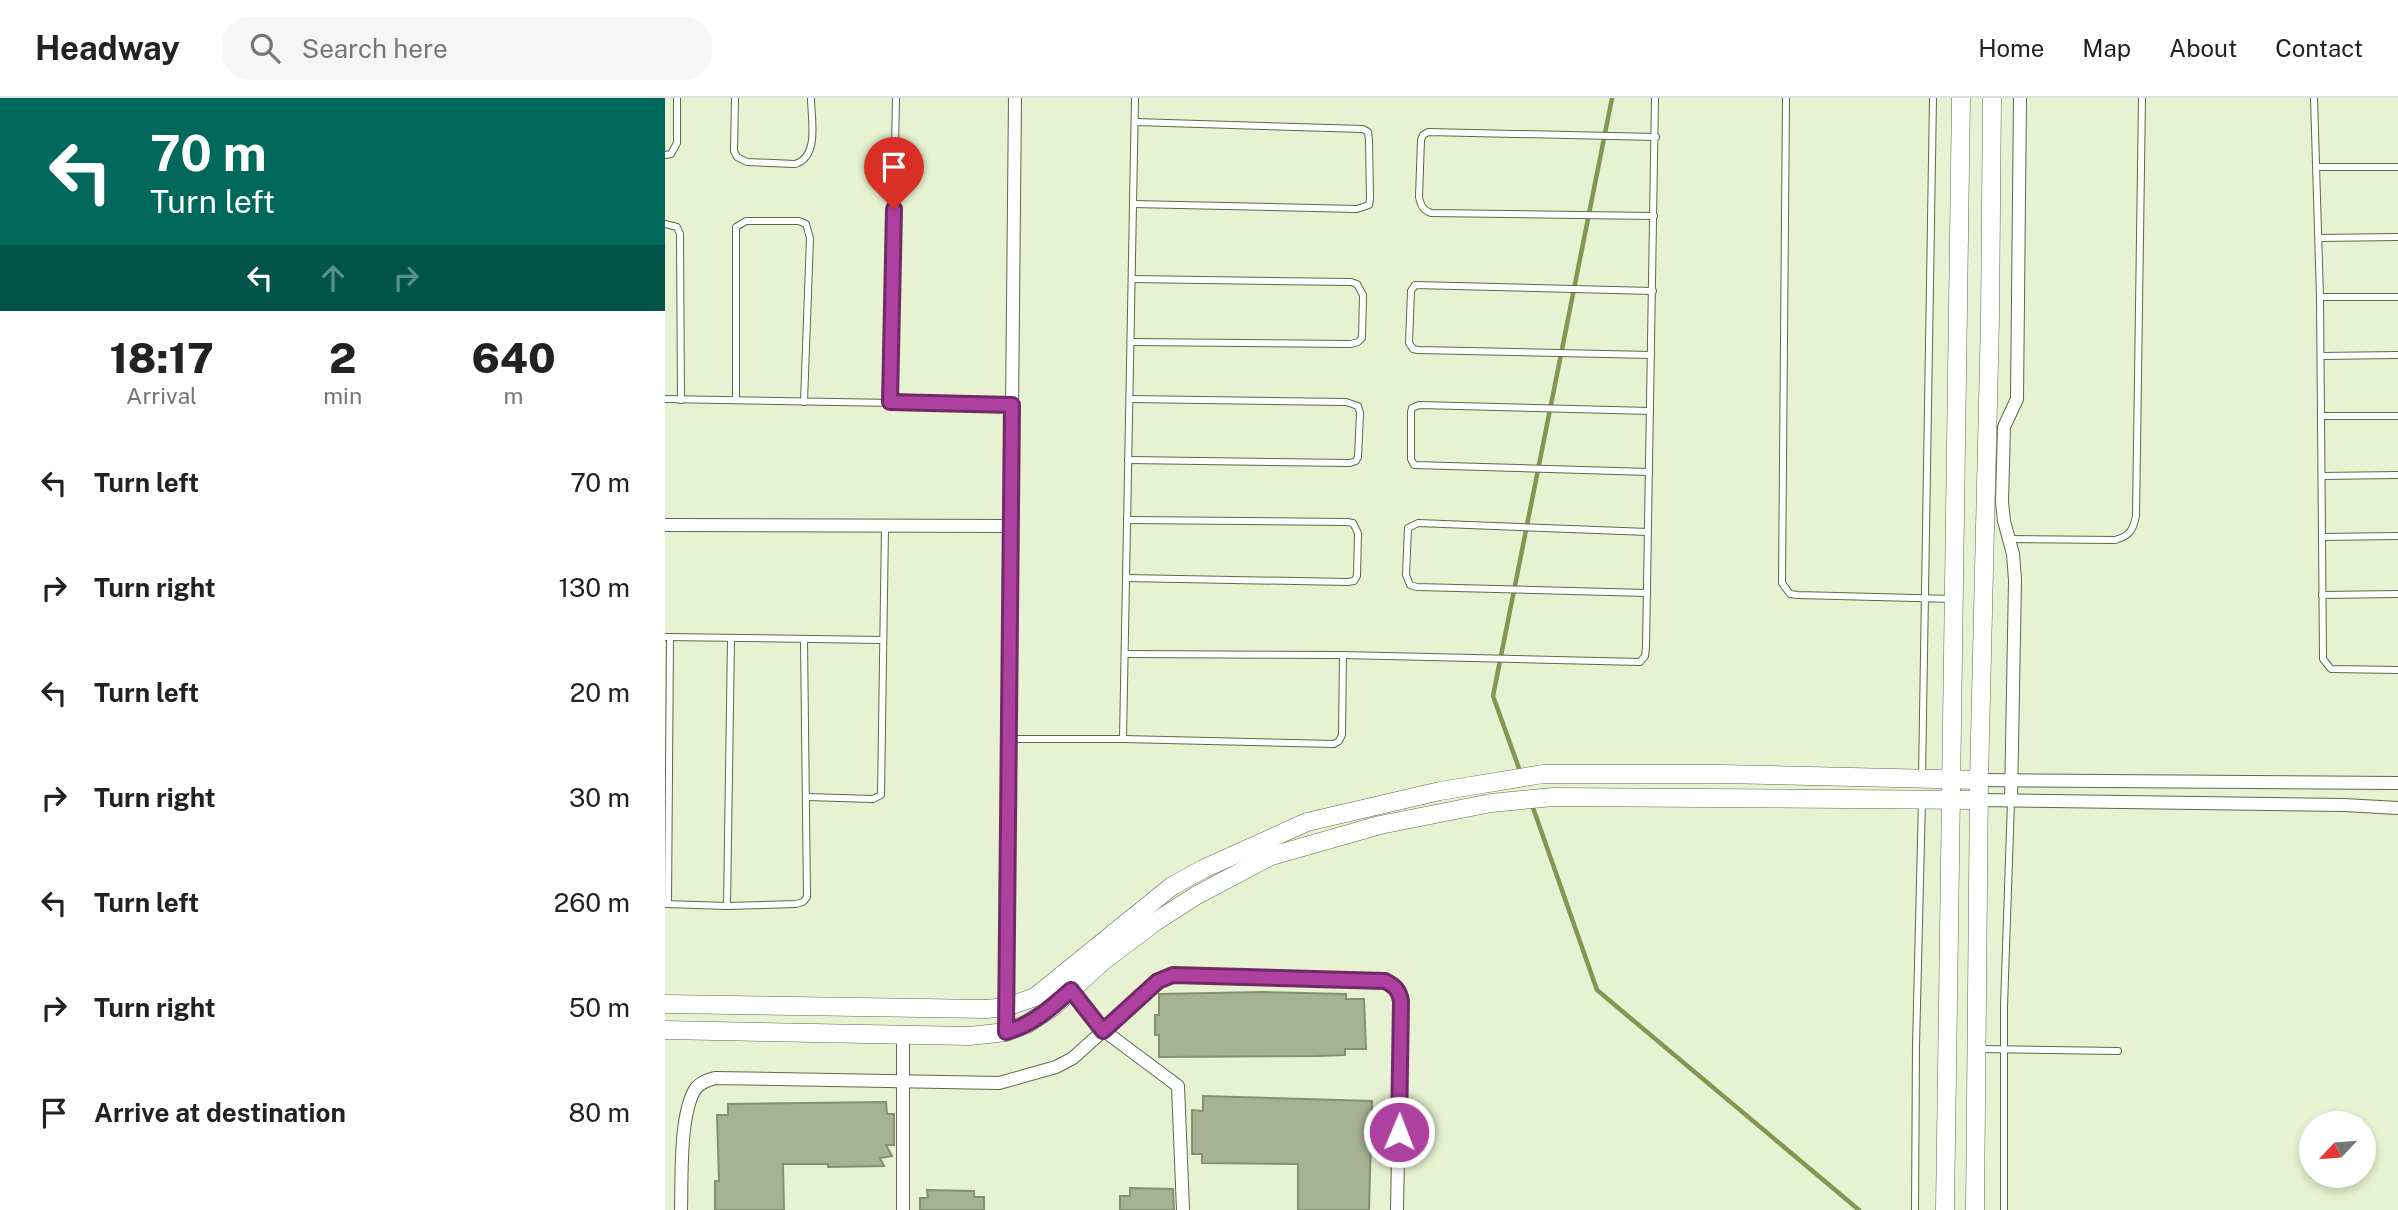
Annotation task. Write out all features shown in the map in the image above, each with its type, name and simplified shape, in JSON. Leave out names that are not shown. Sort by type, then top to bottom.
[{"type":"street","points":[[1006,1032],[1015,98]]},
{"type":"street","points":[[1945,1210],[1961,98]]},
{"type":"street","points":[[1975,1210],[1978,800],[1990,319],[1992,98]]},
{"type":"street","points":[[2011,801],[2015,580],[2013,554],[2002,502],[2004,427],[2017,399],[2020,98]]},
{"type":"street","points":[[665,525],[1011,526]]},
{"type":"street","points":[[665,1004],[986,1009],[1007,1007],[1035,997],[1172,886],[1296,825],[1440,792],[1543,774],[2398,783]]},
{"type":"street","points":[[2253,783],[2254,804]]},
{"type":"street","points":[[665,1030],[970,1036],[1006,1032],[1047,1012],[1102,962],[1161,918],[1197,895],[1271,856],[1380,825],[1477,805],[1530,799],[1922,799],[2398,808]]},
{"type":"street","points":[[681,1210],[686,1116],[696,1088],[704,1081],[715,1078],[903,1083],[999,1083],[1015,1080],[1064,1063],[1158,981],[1173,975],[1385,981],[1394,986],[1400,993],[1401,1001],[1397,1210]]},
{"type":"street","points":[[1071,990],[1103,1031],[1178,1086],[1183,1210]]},
{"type":"street","points":[[903,1035],[903,1210]]},
{"type":"lane","points":[[665,155],[670,154],[677,143],[677,98]]},
{"type":"lane","points":[[735,98],[734,150],[737,157],[747,162],[795,164],[803,162],[811,151],[811,98]]},
{"type":"lane","points":[[890,402],[896,98]]},
{"type":"lane","points":[[1123,739],[1135,98]]},
{"type":"lane","points":[[1125,654],[1343,655],[1640,662],[1645,656],[1646,647],[1655,98]]},
{"type":"lane","points":[[1786,98],[1782,583],[1790,594],[1798,595],[1954,599]]},
{"type":"lane","points":[[1915,1210],[1933,98]]},
{"type":"lane","points":[[2009,540],[2115,540],[2126,537],[2134,530],[2142,98]]},
{"type":"lane","points":[[2314,98],[2318,167],[2323,659],[2326,666],[2337,670],[2398,670]]},
{"type":"lane","points":[[1133,204],[1357,209],[1369,205],[1370,199],[1369,140],[1368,132],[1363,129],[1135,122]]},
{"type":"lane","points":[[1654,216],[1431,213],[1420,206],[1419,197],[1421,140],[1428,132],[1655,137]]},
{"type":"lane","points":[[2318,167],[2398,167]]},
{"type":"lane","points":[[736,400],[736,226],[746,221],[799,221],[806,224],[810,238],[804,402]]},
{"type":"lane","points":[[665,224],[677,227],[680,234],[681,400]]},
{"type":"lane","points":[[2319,238],[2398,237]]},
{"type":"lane","points":[[1131,342],[1351,344],[1361,338],[1363,295],[1357,284],[1351,282],[1132,279]]},
{"type":"lane","points":[[1651,355],[1418,350],[1413,349],[1409,343],[1411,291],[1415,285],[1653,291]]},
{"type":"lane","points":[[2320,297],[2398,297]]},
{"type":"lane","points":[[2321,356],[2398,355]]},
{"type":"lane","points":[[665,399],[1012,405]]},
{"type":"lane","points":[[1128,460],[1350,463],[1358,457],[1360,413],[1358,406],[1346,402],[1130,399]]},
{"type":"lane","points":[[1649,472],[1414,465],[1411,459],[1411,412],[1412,408],[1419,405],[1650,411]]},
{"type":"lane","points":[[2321,416],[2398,416]]},
{"type":"lane","points":[[2322,476],[2398,475]]},
{"type":"lane","points":[[1126,578],[1348,582],[1357,576],[1359,533],[1353,523],[1347,522],[1127,520]]},
{"type":"lane","points":[[1647,593],[1417,587],[1411,585],[1406,575],[1408,528],[1418,523],[1648,532]]},
{"type":"lane","points":[[807,797],[873,799],[881,795],[885,527]]},
{"type":"lane","points":[[2322,537],[2398,536]]},
{"type":"lane","points":[[2322,595],[2398,594]]},
{"type":"lane","points":[[804,640],[807,897],[796,904],[666,904],[667,637],[882,640]]},
{"type":"lane","points":[[727,906],[731,639]]},
{"type":"lane","points":[[1009,739],[1334,744],[1342,735],[1343,655]]},
{"type":"lane","points":[[2004,1210],[2004,1050],[2011,801]]},
{"type":"lane","points":[[1976,1049],[2118,1051]]},
{"type":"building","points":[[1159,994],[1346,994],[1346,999],[1364,999],[1366,1049],[1345,1049],[1345,1055],[1159,1057],[1155,1015],[1159,1015]]},
{"type":"building","points":[[1203,1096],[1372,1101],[1369,1210],[1298,1210],[1298,1164],[1202,1163],[1202,1154],[1192,1154],[1192,1110],[1203,1111]]},
{"type":"building","points":[[886,1102],[887,1114],[894,1114],[894,1145],[886,1145],[892,1156],[880,1158],[884,1166],[828,1167],[828,1164],[783,1164],[784,1210],[715,1210],[715,1181],[719,1181],[717,1115],[728,1115],[728,1104]]},
{"type":"building","points":[[1130,1188],[1173,1189],[1174,1210],[1120,1210],[1120,1196],[1130,1196]]},
{"type":"building","points":[[927,1190],[974,1191],[974,1197],[984,1197],[984,1210],[920,1210],[920,1198],[928,1198]]},
{"type":"waterway","points":[[1521,774],[1493,696],[1612,98]]},
{"type":"waterway","points":[[1531,802],[1597,990],[1859,1210]]},
{"type":"route","points":[[894,209],[890,402],[1012,405],[1006,1032],[1018,1029],[1047,1012],[1071,990],[1103,1031],[1158,981],[1173,975],[1385,981],[1400,993],[1401,1001],[1399,1132]]}]
